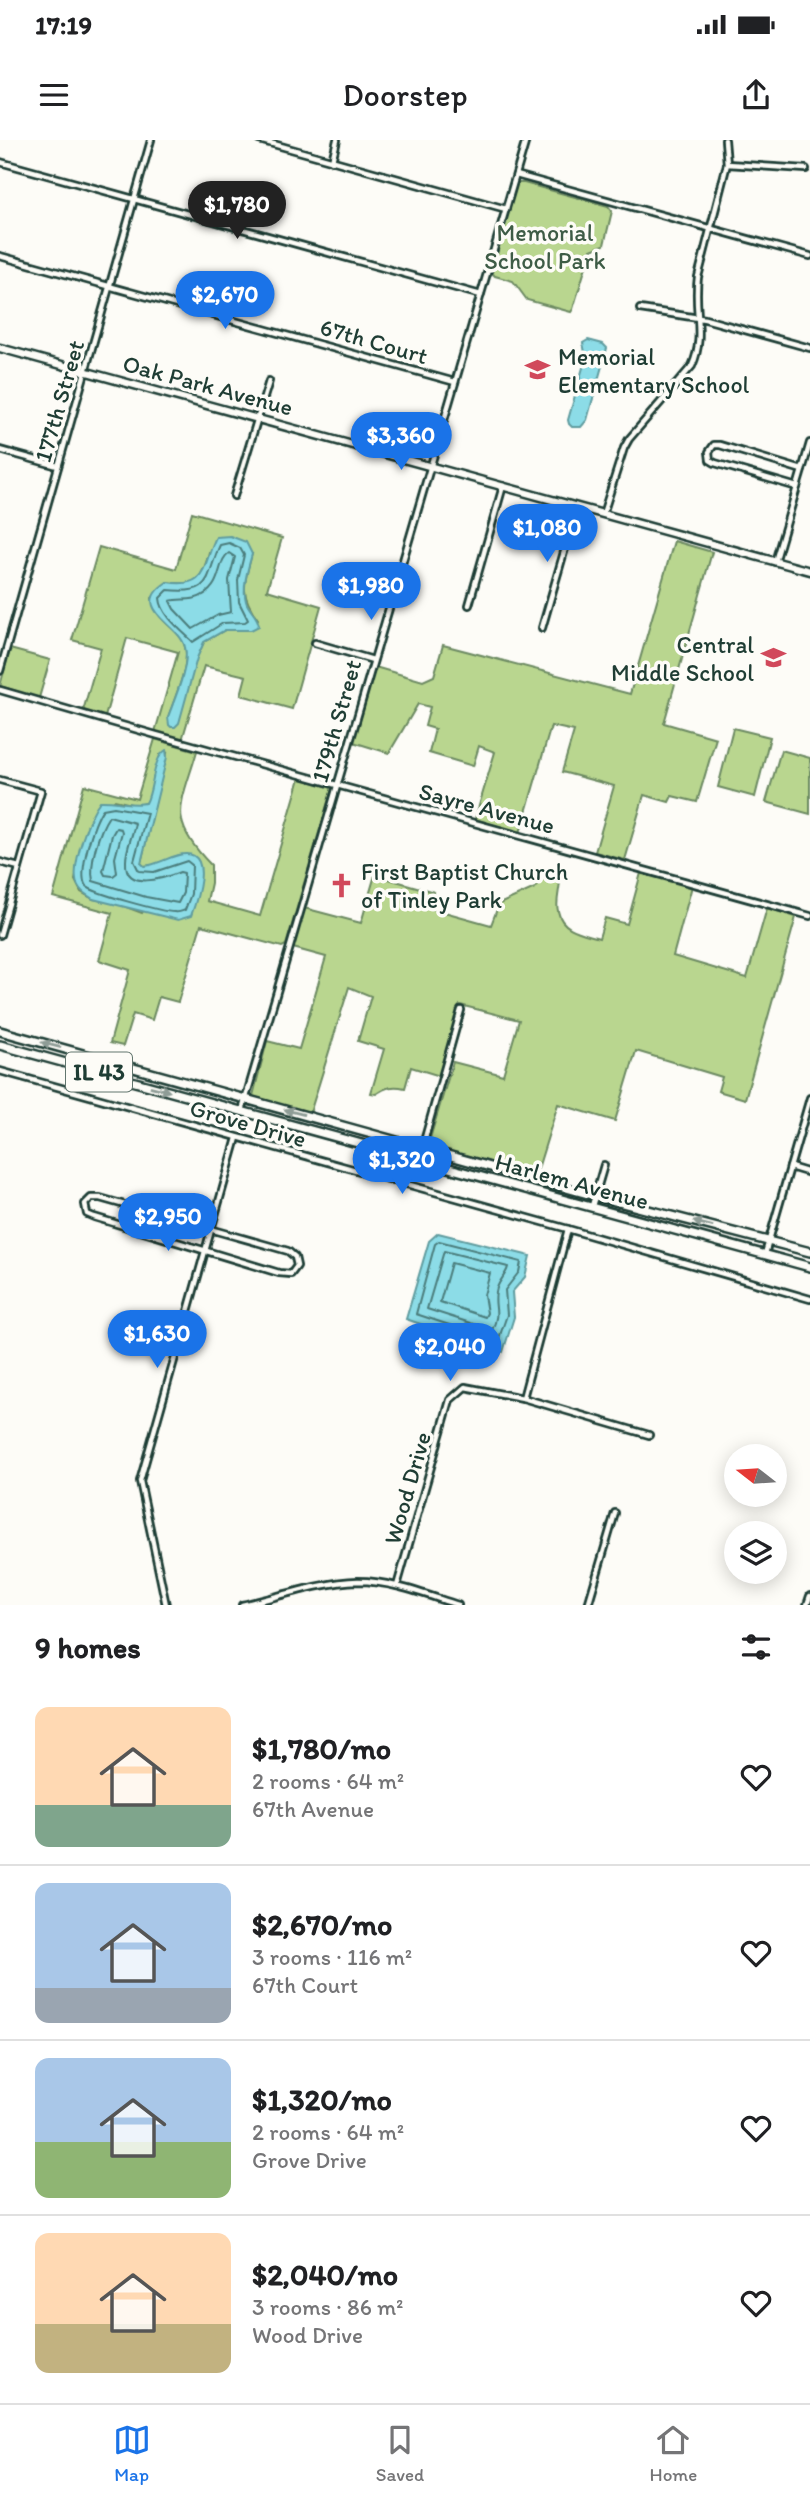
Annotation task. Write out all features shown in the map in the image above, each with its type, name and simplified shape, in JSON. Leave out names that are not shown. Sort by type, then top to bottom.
[{"type":"main road","name":"Harlem Avenue","points":[[0,1031],[595,1196],[810,1252]]},
{"type":"main road","name":"Harlem Avenue","points":[[0,1045],[810,1267]]},
{"type":"main road","points":[[73,1065],[76,1052]]},
{"type":"street","name":"177th Street","points":[[0,671],[151,140]]},
{"type":"street","points":[[259,140],[506,209]]},
{"type":"street","points":[[332,161],[337,140]]},
{"type":"street","name":"179th Street","points":[[242,1111],[526,140]]},
{"type":"street","points":[[603,514],[629,439],[692,366],[700,343],[695,295],[727,164],[725,140]]},
{"type":"street","points":[[0,162],[481,295]]},
{"type":"street","points":[[727,164],[806,169]]},
{"type":"street","points":[[516,175],[810,256]]},
{"type":"street","name":"67th Court","points":[[0,256],[456,382]]},
{"type":"street","points":[[640,309],[698,319],[810,348]]},
{"type":"street","name":"Oak Park Avenue","points":[[0,348],[810,571]]},
{"type":"street","points":[[233,496],[269,381]]},
{"type":"street","points":[[775,562],[810,443]]},
{"type":"street","points":[[797,487],[715,463],[710,460],[709,452],[714,445],[720,445],[802,470]]},
{"type":"street","points":[[0,450],[58,466]]},
{"type":"street","points":[[469,605],[503,486]]},
{"type":"street","points":[[542,628],[577,507]]},
{"type":"street","points":[[315,643],[373,660]]},
{"type":"street","name":"Sayre Avenue","points":[[0,690],[810,916]]},
{"type":"street","points":[[0,780],[41,792],[0,935]]},
{"type":"street","points":[[0,862],[19,867]]},
{"type":"street","points":[[419,1160],[461,1010]]},
{"type":"street","name":"Grove Drive","points":[[0,1071],[810,1298]]},
{"type":"street","points":[[765,1254],[790,1167],[807,1121],[810,1098]]},
{"type":"street","points":[[166,1605],[140,1481],[237,1138]]},
{"type":"street","points":[[592,1206],[604,1165]]},
{"type":"street","points":[[790,1167],[810,1173]]},
{"type":"street","points":[[91,1198],[100,1198],[211,1229],[288,1251],[295,1257],[296,1266],[290,1274],[279,1273],[94,1217],[87,1213],[85,1204],[91,1198]]},
{"type":"street","points":[[523,1398],[568,1228]]},
{"type":"street","name":"Wood Drive","points":[[397,1586],[450,1400],[465,1387],[523,1398],[649,1435]]},
{"type":"street","points":[[588,1605],[615,1513]]},
{"type":"street","points":[[242,1605],[342,1582],[361,1581],[397,1586],[458,1605]]},
{"type":"street","points":[[807,1605],[810,1596]]},
{"type":"green space","name":"Memorial School Park","points":[[517,183],[608,206],[612,211],[604,245],[591,250],[571,312],[527,300],[513,281],[495,276],[491,272]]},
{"type":"green space","points":[[192,512],[282,538],[267,590],[321,606],[292,709],[241,695],[246,676],[204,666],[182,740],[155,732],[178,652],[127,638],[105,717],[83,711],[101,648],[72,640],[99,547],[176,569]],"holes":[[[209,552],[252,554],[245,588],[248,602],[258,619],[251,630],[225,630],[204,642],[168,717],[186,654],[183,641],[158,614],[152,598],[167,582],[185,583],[197,579],[204,569]]]},
{"type":"green space","points":[[674,541],[712,552],[664,723],[716,738],[697,802],[672,796],[669,802],[644,795],[625,860],[595,852],[614,786],[562,772],[574,731],[551,726],[520,833],[475,819],[495,752],[479,746],[473,766],[429,753],[435,729],[425,726],[430,707],[418,704],[389,753],[353,742],[375,667],[423,681],[434,676],[443,645],[630,694]]},
{"type":"green space","points":[[10,649],[50,660],[39,698],[0,686]]},
{"type":"green space","points":[[733,728],[770,737],[755,797],[718,787]]},
{"type":"green space","points":[[155,739],[197,751],[181,811],[188,836],[211,865],[207,901],[260,916],[300,778],[332,788],[286,945],[282,947],[201,925],[178,1002],[159,997],[152,1020],[133,1014],[123,1046],[110,1043],[130,970],[99,960],[112,913],[53,897],[84,785],[137,799]],"holes":[[[167,753],[141,863],[144,866],[153,865],[177,856],[142,913],[93,899],[81,892],[75,880],[87,827],[115,800],[136,805],[146,803],[151,795],[160,755]]]},
{"type":"green space","points":[[781,750],[810,758],[810,814],[766,802]]},
{"type":"green space","points":[[553,868],[560,876],[557,903],[560,918],[574,930],[599,938],[605,918],[627,924],[641,873],[692,886],[673,956],[747,978],[767,908],[796,917],[745,1099],[718,1091],[722,1077],[636,1051],[615,1121],[558,1104],[536,1175],[428,1145],[453,1062],[503,1075],[519,1020],[460,1005],[440,1076],[411,1067],[405,1088],[390,1087],[376,1094],[371,1093],[384,1049],[358,1041],[371,996],[349,987],[310,1113],[253,1096],[267,1041],[299,1049],[326,957],[293,948],[304,908],[361,923],[375,875],[434,892],[430,908],[491,925],[499,904],[535,888]]},
{"type":"water","points":[[588,340],[603,344],[607,348],[587,420],[581,427],[572,427],[568,420],[586,357],[583,343]]},
{"type":"water","points":[[230,536],[246,542],[252,554],[245,595],[259,626],[251,630],[225,630],[204,642],[179,723],[171,727],[168,717],[183,673],[185,647],[159,616],[152,600],[156,591],[167,582],[190,582],[197,578],[202,573],[216,537]]},
{"type":"water","points":[[166,750],[167,757],[141,863],[144,866],[150,865],[186,854],[194,856],[199,862],[200,880],[191,916],[178,920],[93,899],[84,893],[76,879],[83,838],[100,801],[146,803],[158,760]]},
{"type":"water","points":[[438,1233],[530,1256],[525,1277],[512,1292],[514,1317],[503,1352],[406,1319],[429,1241]]},
{"type":"place","name":"Memorial Elementary School","points":[[538,370]]},
{"type":"place","name":"Central Middle School","points":[[774,658]]},
{"type":"place","name":"First Baptist Church of Tinley Park","points":[[341,885]]}]
